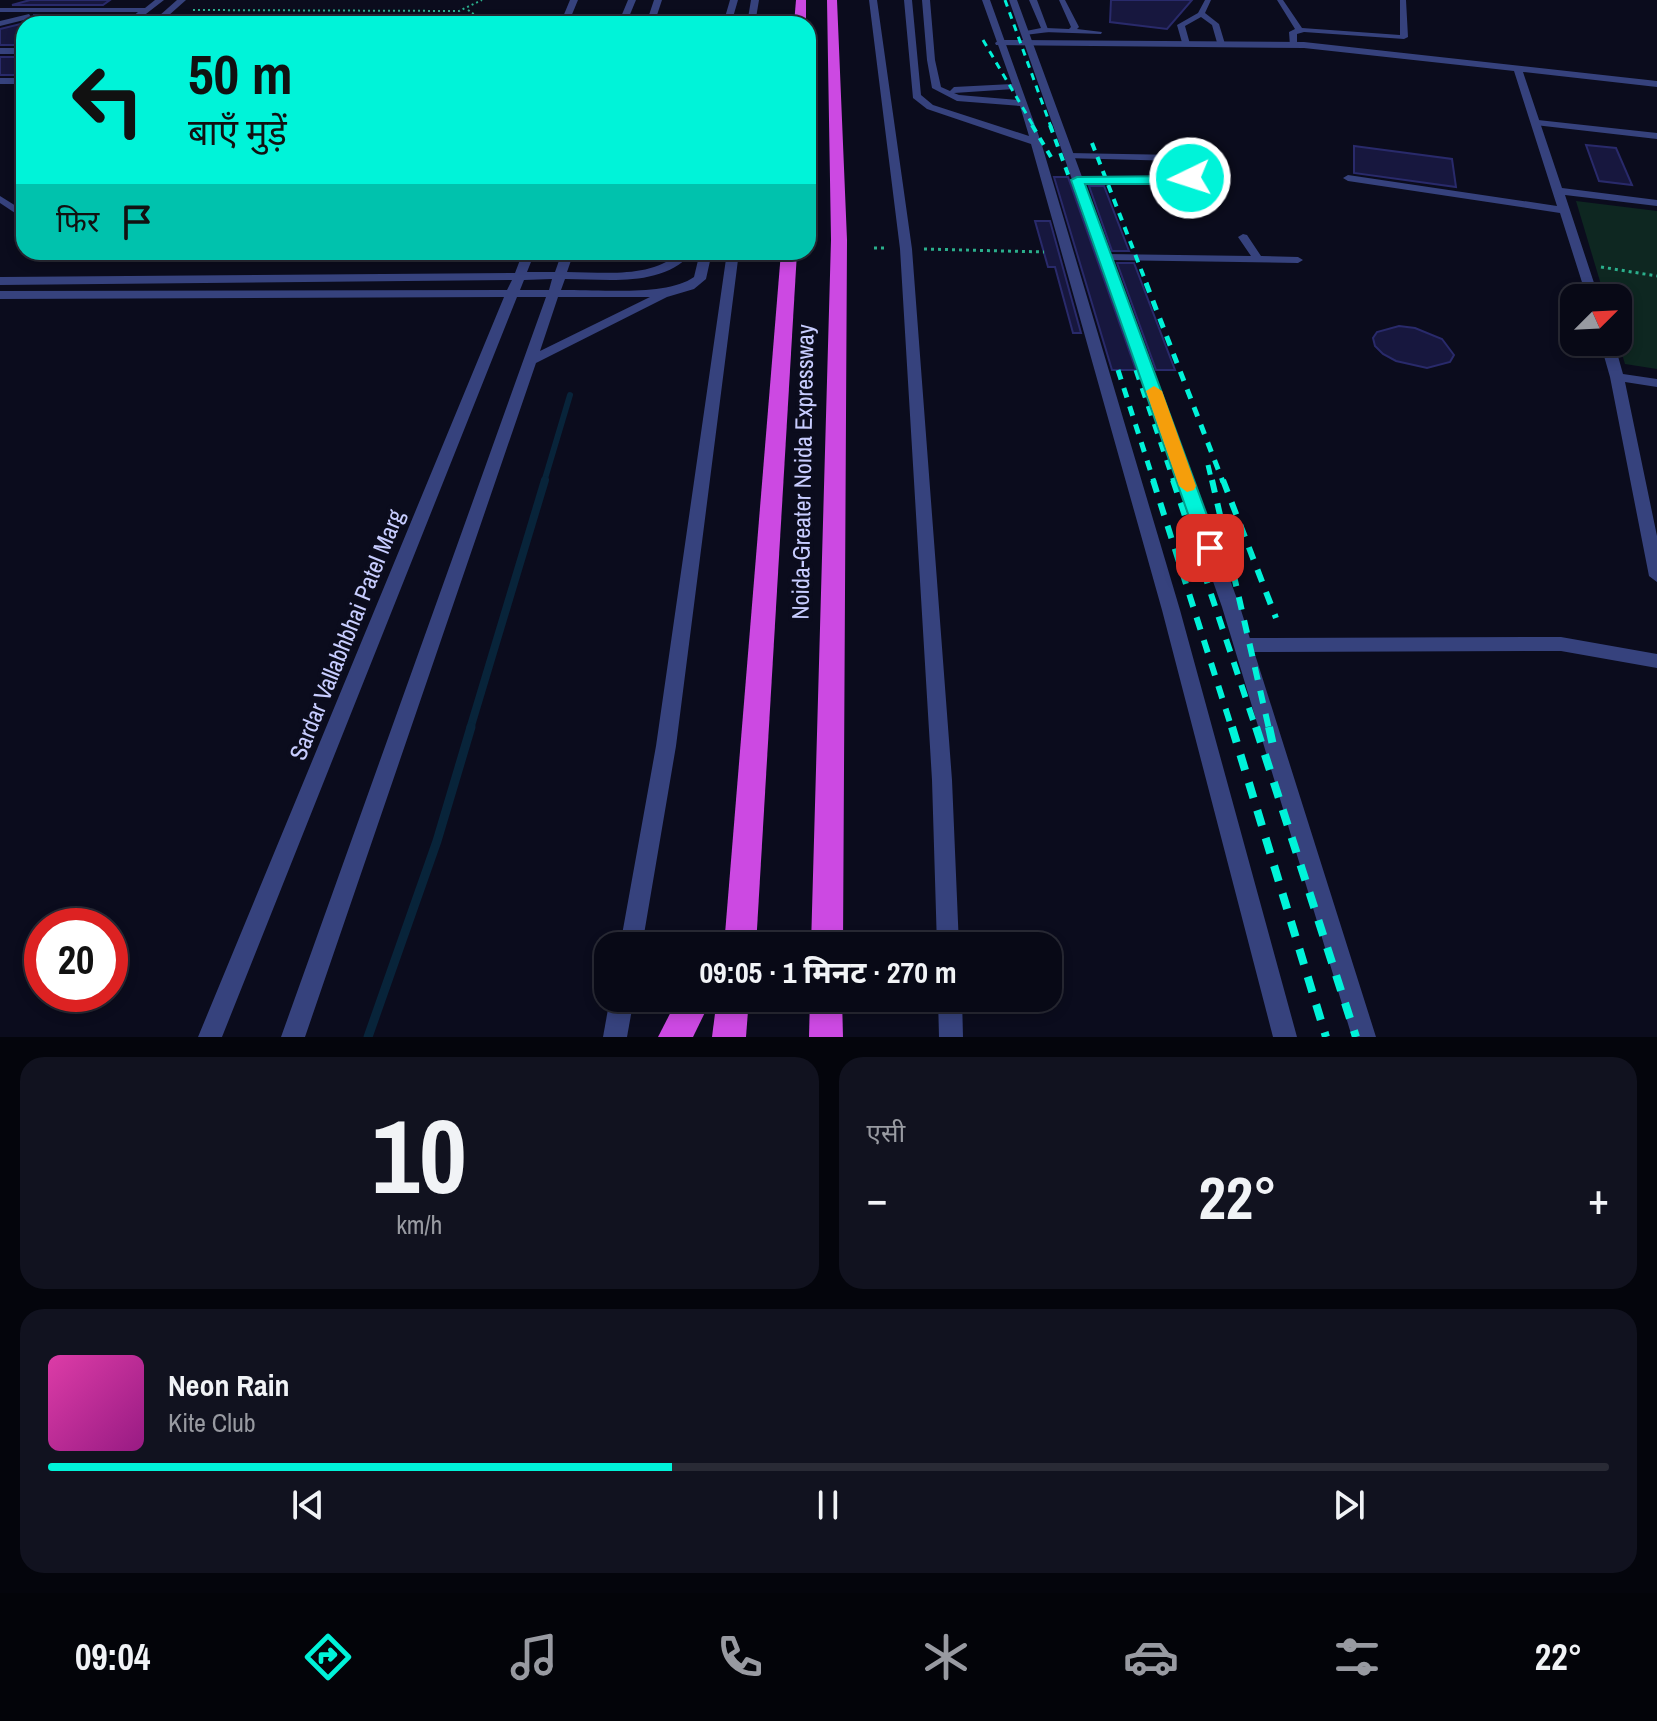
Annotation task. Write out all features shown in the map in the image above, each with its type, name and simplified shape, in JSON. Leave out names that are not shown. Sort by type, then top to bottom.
[{"type":"highway","name":"Noida-Greater Noida Expressway","points":[[827,932],[839,240],[832,0]]},
{"type":"highway","name":"Noida-Greater Noida Expressway","points":[[742,932],[788,260]]},
{"type":"highway","points":[[733,932],[744,911]]},
{"type":"highway","points":[[675,1037],[688,1012]]},
{"type":"highway","points":[[729,1037],[732,1012]]},
{"type":"highway","points":[[826,1012],[826,1037]]},
{"type":"street","points":[[139,16],[160,0]]},
{"type":"street","points":[[164,16],[182,0]]},
{"type":"street","points":[[873,0],[906,249],[942,780],[947,932]]},
{"type":"street","points":[[908,0],[916,96],[939,110],[1036,142]]},
{"type":"street","points":[[926,0],[931,60],[940,91]]},
{"type":"street","points":[[986,0],[1036,142],[1171,610],[1285,1037]]},
{"type":"street","points":[[1013,0],[1243,645],[1364,1037]]},
{"type":"street","points":[[1027,38],[1046,30],[1033,0]]},
{"type":"street","points":[[0,10],[147,10]]},
{"type":"street","points":[[35,16],[62,10]]},
{"type":"street","points":[[999,43],[1027,38],[1186,44],[1293,44],[1657,84]]},
{"type":"street","points":[[1518,69],[1589,284]]},
{"type":"street","points":[[940,91],[1017,86]]},
{"type":"street","points":[[940,91],[957,98],[1025,106]]},
{"type":"street","points":[[939,110],[1025,106]]},
{"type":"street","points":[[1348,178],[1566,211]]},
{"type":"street","points":[[1560,191],[1657,203]]},
{"type":"street","name":"Sardar Vallabhbhai Patel Marg","points":[[210,1037],[526,260]]},
{"type":"street","points":[[293,1037],[565,260]]},
{"type":"street","points":[[557,286],[641,275],[672,266],[678,260]]},
{"type":"street","points":[[530,361],[666,293],[690,286],[700,279],[704,260]]},
{"type":"street","points":[[633,932],[666,746],[732,260]]},
{"type":"street","points":[[0,281],[516,285],[666,293]]},
{"type":"street","points":[[0,295],[516,285]]},
{"type":"street","points":[[1611,356],[1657,576]]},
{"type":"street","points":[[1617,377],[1657,383]]},
{"type":"street","points":[[1243,645],[1561,644],[1657,661]]},
{"type":"street","points":[[615,1037],[619,1012]]},
{"type":"street","points":[[950,1012],[951,1037]]},
{"type":"lane","points":[[1062,0],[1075,24],[1071,31]]},
{"type":"lane","points":[[1186,44],[1181,25],[1201,14],[1208,0]]},
{"type":"lane","points":[[1280,0],[1299,30]]},
{"type":"lane","points":[[1293,44],[1293,32],[1299,30],[1400,38],[1406,34],[1403,0]]},
{"type":"lane","points":[[1201,14],[1215,24],[1221,44]]},
{"type":"lane","points":[[1046,30],[1098,32]]},
{"type":"lane","points":[[1538,123],[1657,136]]},
{"type":"lane","points":[[1069,156],[1183,160],[1190,179],[1077,180]]},
{"type":"lane","points":[[1114,157],[1123,181]]},
{"type":"lane","points":[[1149,157],[1162,181]]},
{"type":"lane","points":[[1243,237],[1258,259]]},
{"type":"lane","points":[[1106,257],[1298,260]]},
{"type":"path","points":[[468,10],[482,0]]},
{"type":"path","points":[[170,11],[468,10],[477,16]]},
{"type":"path","points":[[874,248],[1044,252]]},
{"type":"path","points":[[1583,265],[1657,276]]},
{"type":"green space","points":[[1576,201],[1657,211],[1657,369],[1625,364],[1623,356],[1632,356],[1632,284],[1601,284]]},
{"type":"building","points":[[30,0],[110,0],[103,5],[12,5]]},
{"type":"building","points":[[1111,0],[1192,0],[1167,29],[1110,22]]},
{"type":"building","points":[[34,15],[89,15],[88,16]]},
{"type":"building","points":[[16,25],[16,45],[0,45],[0,29]]},
{"type":"building","points":[[0,57],[16,57],[16,75],[0,75]]},
{"type":"building","points":[[1586,145],[1616,148],[1632,185],[1599,181]]},
{"type":"building","points":[[1354,146],[1452,159],[1456,187],[1354,173]]},
{"type":"building","points":[[1054,177],[1068,177],[1136,370],[1112,370]]},
{"type":"building","points":[[1089,186],[1104,186],[1129,251],[1112,251]]},
{"type":"building","points":[[1035,221],[1050,221],[1081,333],[1073,333],[1055,267],[1048,267]]},
{"type":"building","points":[[1117,263],[1134,263],[1175,370],[1156,370]]},
{"type":"building","points":[[1399,326],[1415,328],[1442,339],[1454,355],[1450,362],[1427,368],[1396,361],[1383,354],[1375,346],[1373,338],[1377,332]]},
{"type":"waterway","points":[[544,482],[570,395]]},
{"type":"waterway","points":[[470,729],[545,480]]},
{"type":"waterway","points":[[368,1037],[437,841],[471,727]]},
{"type":"railway","points":[[1005,0],[1051,127]]},
{"type":"railway","points":[[983,40],[1034,127]]},
{"type":"railway","points":[[1032,125],[1051,157]]},
{"type":"railway","points":[[1050,125],[1069,177]]},
{"type":"railway","points":[[1092,143],[1147,285]]},
{"type":"railway","points":[[1146,283],[1223,482]]},
{"type":"railway","points":[[1118,370],[1154,482]]},
{"type":"railway","points":[[1136,370],[1174,482]]},
{"type":"railway","points":[[1208,465],[1212,482]]},
{"type":"railway","points":[[1153,480],[1232,729]]},
{"type":"railway","points":[[1173,480],[1256,729]]},
{"type":"railway","points":[[1212,480],[1269,729]]},
{"type":"railway","points":[[1223,480],[1276,618]]},
{"type":"railway","points":[[1232,727],[1326,1037]]},
{"type":"railway","points":[[1256,727],[1356,1037]]},
{"type":"railway","points":[[1269,727],[1274,750]]},
{"type":"slow traffic","points":[[1154,391],[1187,486]]},
{"type":"route","points":[[1190,178],[1188,181],[1077,180],[1210,548]]}]
